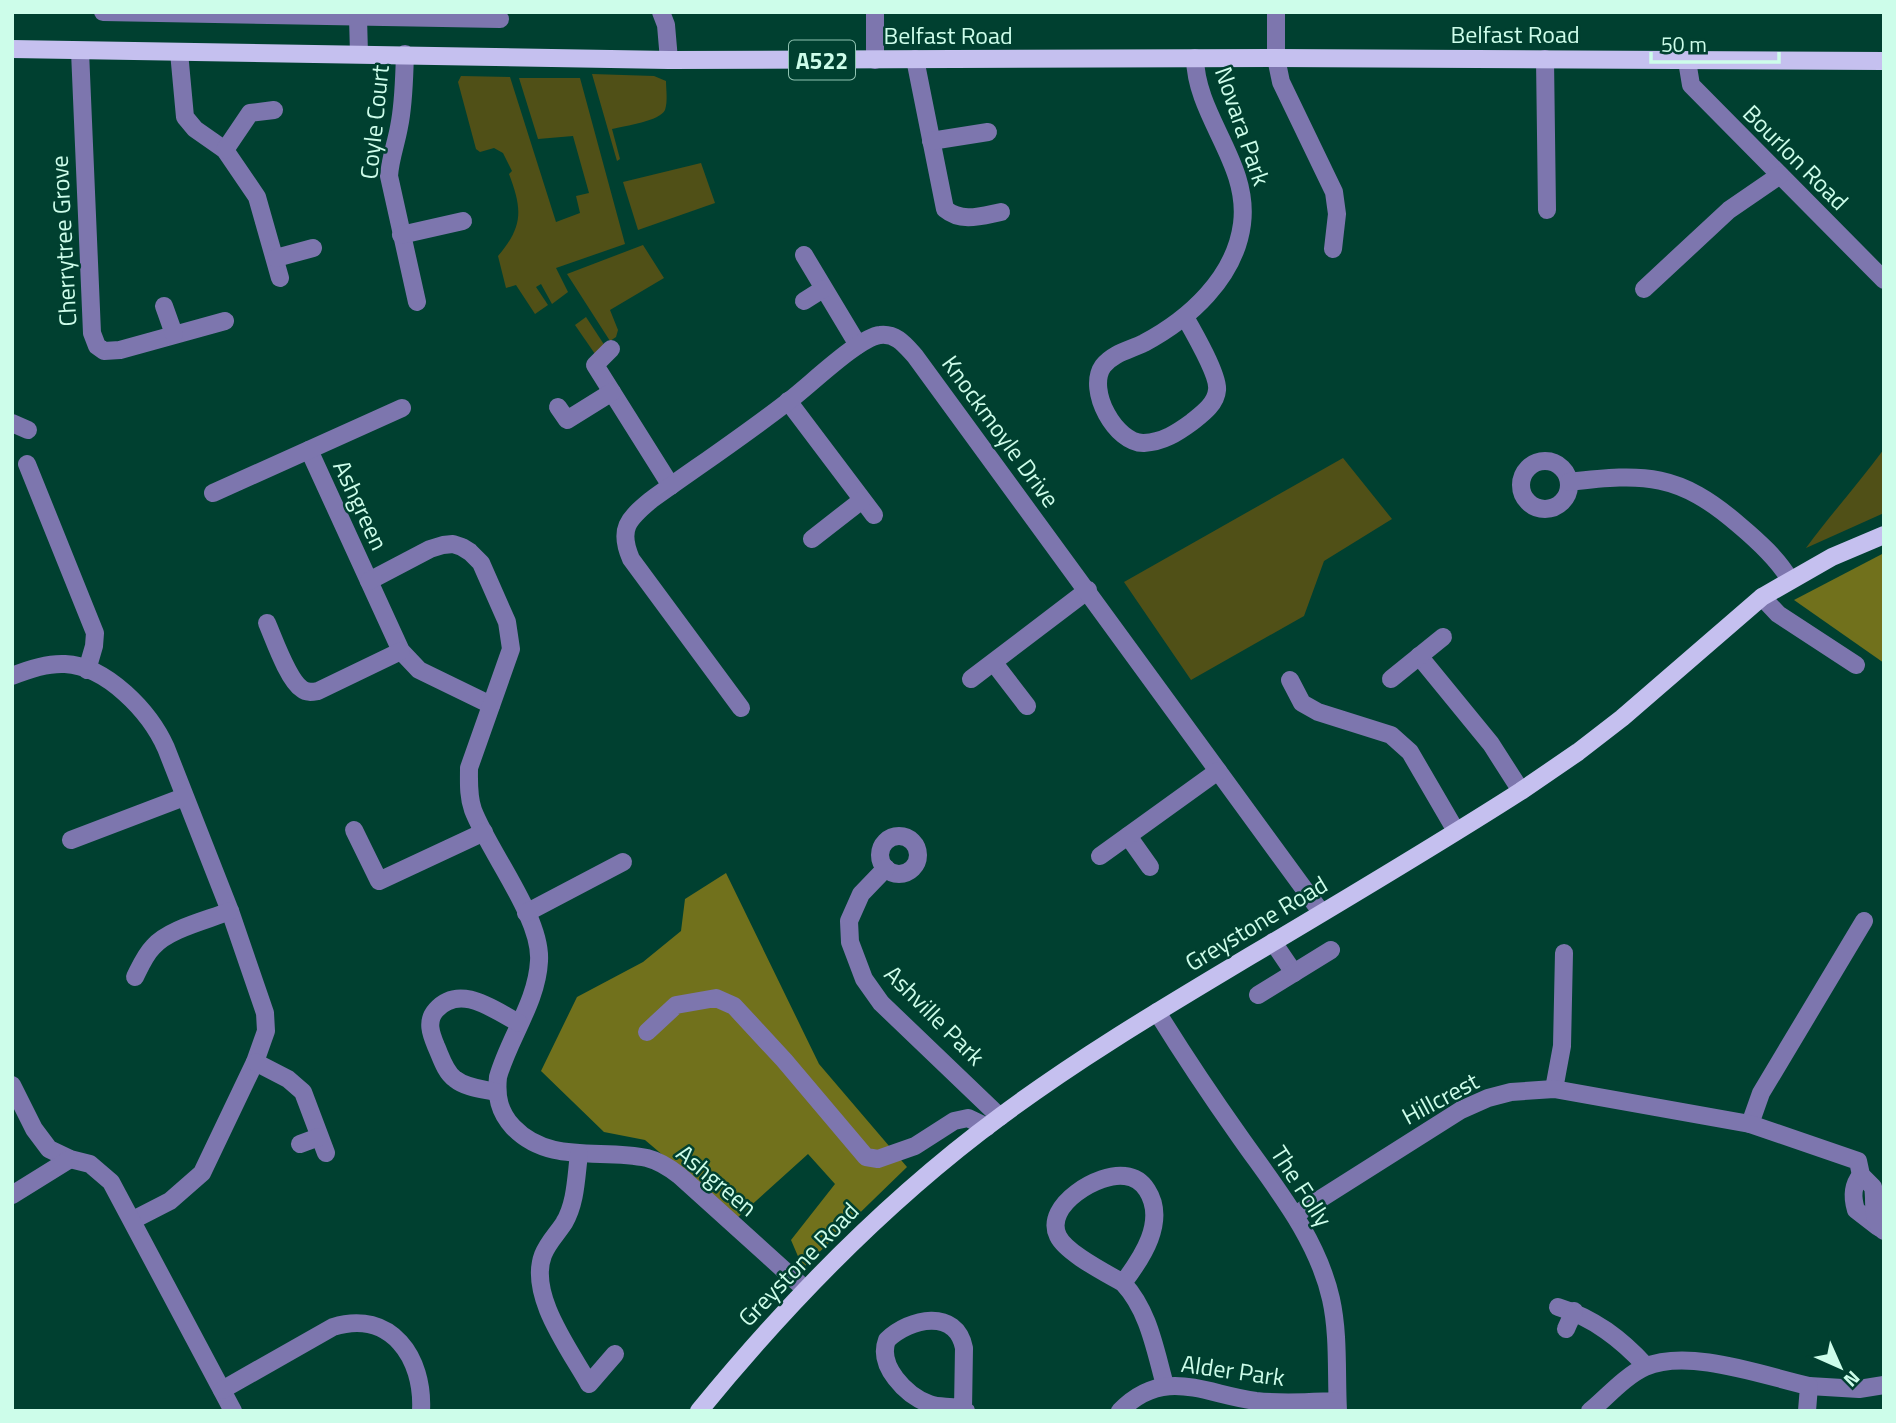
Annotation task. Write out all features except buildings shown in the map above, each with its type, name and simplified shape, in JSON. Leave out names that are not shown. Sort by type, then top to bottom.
[{"type":"main road","name":"Belfast Road","points":[[12,49],[669,60],[1276,58],[1884,61]]},
{"type":"main road","name":"Greystone Road","points":[[699,1411],[805,1289],[892,1204],[993,1122],[1075,1063],[1521,791],[1622,718],[1762,597],[1832,557],[1884,535]]},
{"type":"street","points":[[103,12],[500,19]]},
{"type":"street","points":[[661,12],[666,26],[669,60]]},
{"type":"street","points":[[875,12],[875,60]]},
{"type":"street","points":[[1276,12],[1276,58],[1282,82],[1334,192],[1337,214],[1334,249]]},
{"type":"street","points":[[358,17],[359,54]]},
{"type":"street","name":"Cherrytree Grove","points":[[80,51],[87,261],[93,338],[99,348],[111,351],[225,321]]},
{"type":"street","points":[[179,52],[186,117],[195,129],[225,149],[257,198],[280,278]]},
{"type":"street","name":"Coyle Court","points":[[405,54],[399,130],[390,158],[389,176],[417,302]]},
{"type":"street","name":"Novara Park","points":[[1185,317],[1217,383],[1215,397],[1199,417],[1169,437],[1150,443],[1128,440],[1100,400],[1098,374],[1111,358],[1143,344],[1185,317],[1223,275],[1236,249],[1242,226],[1244,202],[1234,166],[1199,89],[1195,58]]},
{"type":"street","points":[[915,59],[944,209],[953,216],[964,219],[1001,212]]},
{"type":"street","points":[[1545,59],[1547,210]]},
{"type":"street","name":"Bourlon Road","points":[[1687,61],[1691,85],[1884,280]]},
{"type":"street","points":[[225,149],[250,113],[274,110]]},
{"type":"street","points":[[931,141],[988,132]]},
{"type":"street","points":[[1644,289],[1729,210],[1780,175]]},
{"type":"street","points":[[401,235],[463,221]]},
{"type":"street","points":[[276,258],[313,248]]},
{"type":"street","points":[[804,255],[858,345]]},
{"type":"street","points":[[804,301],[823,289]]},
{"type":"street","points":[[164,306],[174,334]]},
{"type":"street","name":"Knockmoyle Drive","points":[[741,708],[638,568],[626,547],[626,527],[633,516],[671,486],[789,401],[858,345],[881,335],[891,336],[903,342],[1088,590],[1321,912]]},
{"type":"street","points":[[611,349],[594,365],[671,486]]},
{"type":"street","points":[[562,413],[612,392]]},
{"type":"street","points":[[789,401],[874,515]]},
{"type":"street","name":"Ashgreen","points":[[214,493],[402,408]]},
{"type":"street","name":"Ashgreen","points":[[309,450],[401,651],[419,670],[491,705]]},
{"type":"street","points":[[27,464],[95,633],[87,670]]},
{"type":"street","points":[[1569,482],[1640,477],[1683,486],[1715,504],[1747,532],[1783,568],[1790,580]]},
{"type":"street","points":[[812,539],[862,500]]},
{"type":"street","name":"Ashgreen","points":[[369,581],[430,549],[453,544],[477,557],[507,622],[511,638],[508,657],[469,768],[470,798],[484,832],[526,913],[539,946],[539,962],[529,1001],[501,1066],[496,1092],[506,1118],[526,1138],[540,1146],[579,1154],[635,1157],[663,1165],[680,1176],[805,1289]]},
{"type":"street","points":[[971,679],[1088,590]]},
{"type":"street","points":[[1762,597],[1778,614],[1856,665]]},
{"type":"street","points":[[267,624],[293,679],[307,692],[318,691],[401,651]]},
{"type":"street","points":[[1391,679],[1443,637]]},
{"type":"street","points":[[1419,656],[1492,744],[1521,791]]},
{"type":"street","points":[[994,663],[1027,706]]},
{"type":"street","points":[[12,676],[55,664],[68,664],[87,670],[121,690],[145,714],[162,739],[230,911],[265,1013],[266,1031],[256,1062],[202,1173],[170,1201],[133,1220]]},
{"type":"street","points":[[1290,680],[1302,703],[1318,712],[1391,735],[1410,752],[1456,831]]},
{"type":"street","points":[[1100,856],[1218,771]]},
{"type":"street","points":[[71,840],[184,797]]},
{"type":"street","points":[[354,830],[379,881],[484,832]]},
{"type":"street","points":[[1128,836],[1150,867]]},
{"type":"street","points":[[526,913],[623,862]]},
{"type":"street","name":"Ashville Park","points":[[886,868],[861,894],[849,921],[850,942],[864,979],[881,1003],[993,1122]]},
{"type":"street","points":[[135,976],[158,941],[230,911]]},
{"type":"street","points":[[1750,1124],[1761,1093],[1864,921]]},
{"type":"street","points":[[1273,943],[1294,973]]},
{"type":"street","points":[[1258,995],[1331,950]]},
{"type":"street","points":[[1554,1089],[1563,1038],[1564,953]]},
{"type":"street","points":[[496,1092],[470,1086],[452,1076],[432,1036],[432,1015],[450,1000],[467,998],[519,1023]]},
{"type":"street","points":[[647,1032],[677,1004],[716,998],[734,1006],[784,1060],[866,1157],[878,1159],[915,1146],[954,1121],[968,1118],[993,1122]]},
{"type":"street","name":"The Folly","points":[[1157,1012],[1195,1073],[1295,1215],[1315,1254],[1331,1299],[1337,1406]]},
{"type":"street","points":[[256,1062],[281,1074],[299,1088],[305,1097],[323,1145],[300,1144]]},
{"type":"street","points":[[12,1085],[42,1142],[56,1153],[90,1164],[111,1182],[233,1411]]},
{"type":"street","name":"Hillcrest","points":[[1295,1215],[1461,1110],[1488,1098],[1511,1092],[1554,1089],[1750,1124],[1859,1168],[1872,1187],[1875,1217],[1881,1229]]},
{"type":"street","points":[[579,1154],[571,1208],[543,1254],[539,1280],[552,1317],[589,1384],[615,1354]]},
{"type":"street","points":[[12,1195],[70,1159]]},
{"type":"street","name":"Alder Park","points":[[1123,1283],[1149,1242],[1154,1210],[1150,1195],[1141,1182],[1118,1176],[1089,1184],[1068,1200],[1057,1216],[1057,1235],[1067,1246],[1123,1283],[1133,1295],[1144,1316],[1164,1385]]},
{"type":"street","points":[[1566,1329],[1566,1309],[1597,1324],[1621,1340],[1646,1366]]},
{"type":"street","points":[[929,1321],[944,1321],[955,1329],[964,1348],[965,1410],[931,1405],[907,1390],[888,1365],[885,1349],[887,1340],[905,1328],[929,1321]]},
{"type":"street","points":[[222,1390],[333,1327],[363,1324],[381,1329],[406,1349],[420,1380],[421,1411]]},
{"type":"street","points":[[1590,1411],[1646,1366],[1678,1361],[1703,1362],[1809,1386],[1859,1389],[1884,1385]]},
{"type":"street","name":"Alder Park","points":[[1120,1411],[1130,1400],[1146,1390],[1164,1385],[1187,1385],[1255,1401],[1337,1406]]},
{"type":"street","points":[[1807,1411],[1809,1386]]},
{"type":"shaded area","points":[[592,74],[654,76],[666,81],[666,103],[662,114],[612,129],[620,159],[617,161]]},
{"type":"shaded area","points":[[461,76],[510,77],[556,222],[580,213],[576,196],[589,193],[573,136],[538,139],[519,78],[580,78],[625,244],[556,268],[568,292],[552,304],[541,284],[536,287],[548,305],[535,314],[516,285],[506,288],[498,256],[513,235],[518,216],[509,174],[512,171],[503,153],[494,148],[480,152],[476,149],[458,82]]},
{"type":"shaded area","points":[[701,163],[715,203],[638,230],[623,182]]},
{"type":"shaded area","points":[[643,245],[664,278],[610,310],[618,330],[616,337],[610,341],[567,274]]},
{"type":"shaded area","points":[[586,317],[605,346],[595,354],[575,325]]},
{"type":"shaded area","points":[[1884,449],[1884,513],[1806,548],[1865,474]]},
{"type":"shaded area","points":[[1343,458],[1392,519],[1324,561],[1304,616],[1191,680],[1124,582]]},
{"type":"shaded area","points":[[1884,553],[1884,663],[1794,600]]},
{"type":"shaded area","points":[[726,873],[819,1064],[907,1167],[803,1268],[791,1240],[835,1184],[808,1154],[737,1218],[645,1140],[604,1132],[541,1071],[577,997],[643,962],[681,931],[685,899]]}]
